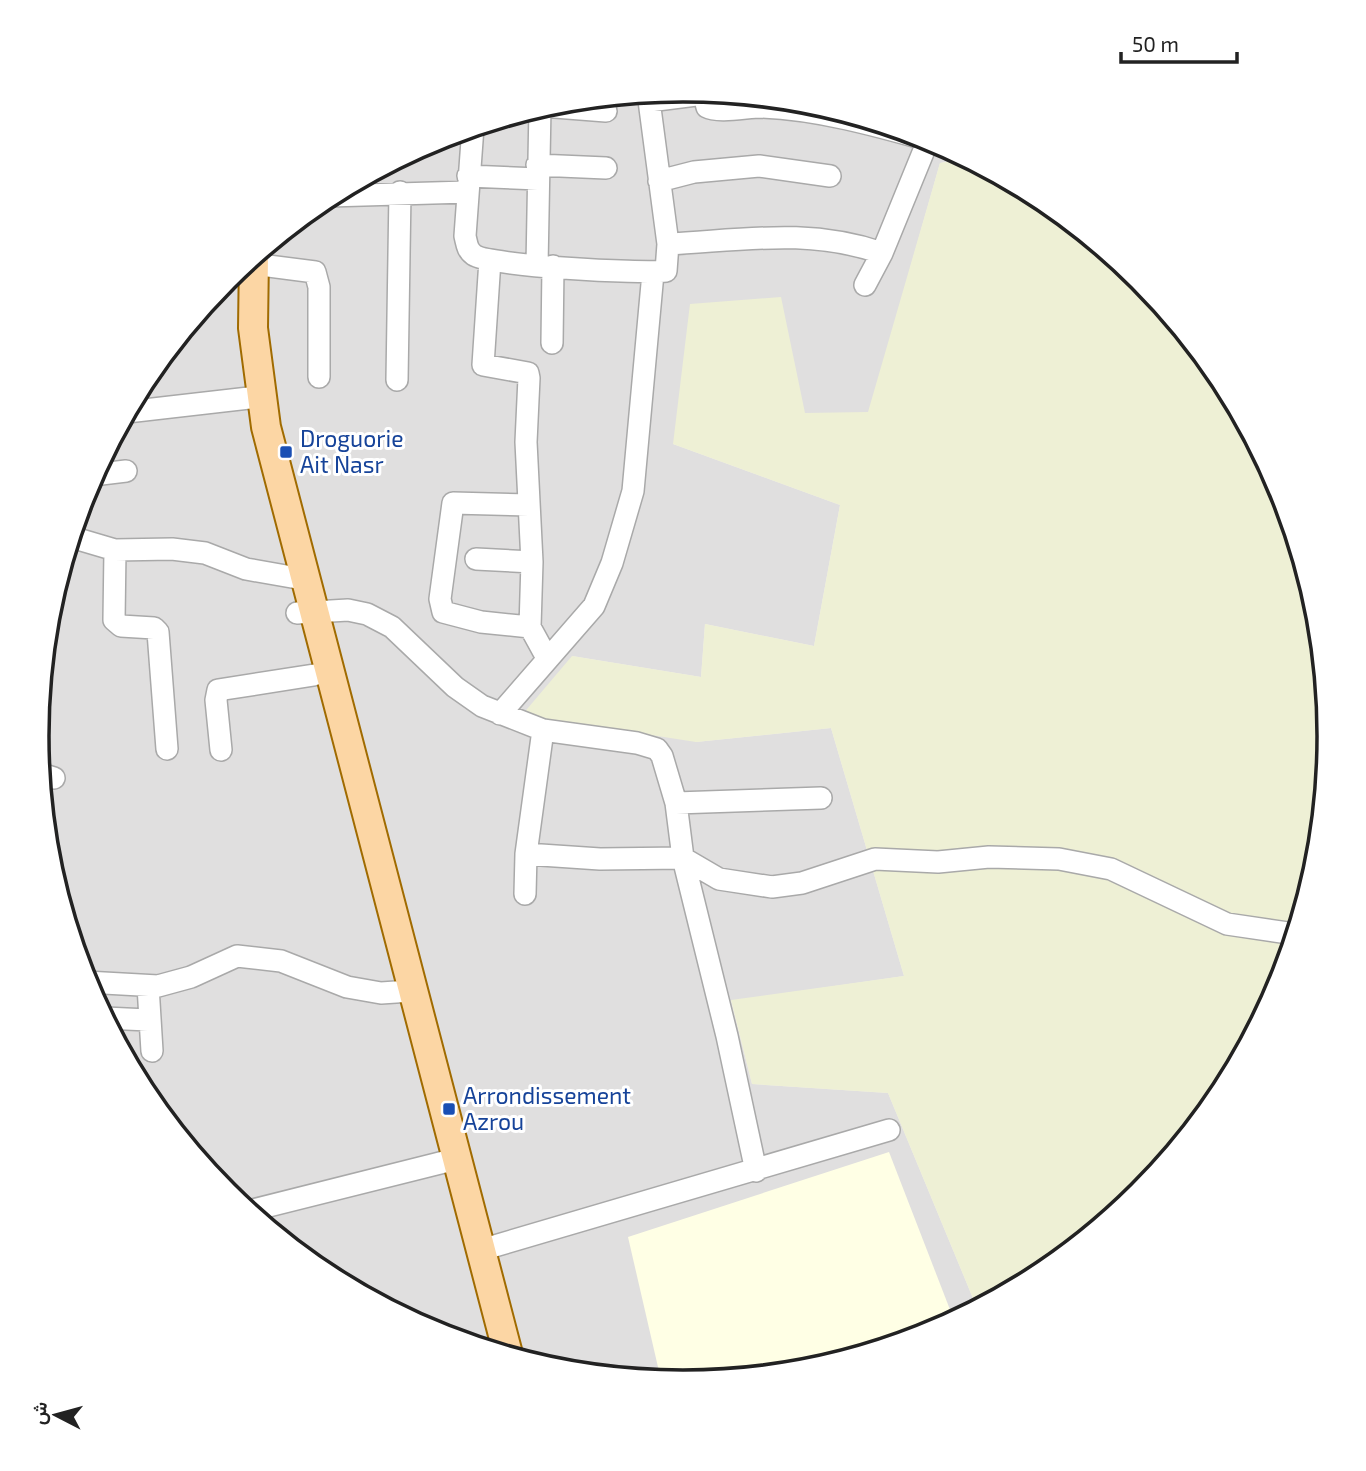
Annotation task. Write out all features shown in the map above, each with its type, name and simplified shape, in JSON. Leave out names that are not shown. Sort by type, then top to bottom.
[{"type":"main road","points":[[250,273],[259,392],[296,578]]},
{"type":"main road","points":[[248,275],[242,325],[249,398],[448,1161],[488,1339]]},
{"type":"main road","points":[[305,613],[314,675],[404,992]]},
{"type":"main road","points":[[448,1161],[481,1251],[505,1344]]},
{"type":"street","points":[[472,138],[467,249],[473,255],[490,260],[545,266],[653,273],[666,271],[668,244],[649,103]]},
{"type":"street","points":[[706,103],[712,110],[771,108]]},
{"type":"street","points":[[585,110],[607,111]]},
{"type":"street","points":[[540,118],[538,172],[552,342]]},
{"type":"street","points":[[865,285],[882,253],[925,149]]},
{"type":"street","points":[[659,181],[694,172],[759,166],[830,176]]},
{"type":"street","points":[[352,195],[468,184],[538,172],[606,168]]},
{"type":"street","points":[[397,380],[400,192]]},
{"type":"street","points":[[668,244],[776,235],[848,242],[882,253]]},
{"type":"street","points":[[490,260],[483,365],[528,373],[526,442],[532,562],[530,627],[547,658]]},
{"type":"street","points":[[260,264],[315,272],[319,287],[319,377]]},
{"type":"street","points":[[500,714],[594,606],[612,563],[633,491],[653,273]]},
{"type":"street","points":[[139,411],[249,398]]},
{"type":"street","points":[[106,473],[126,471]]},
{"type":"street","points":[[529,505],[453,503],[440,599],[443,612],[467,619],[530,627]]},
{"type":"street","points":[[81,540],[115,550],[188,550],[296,578]]},
{"type":"street","points":[[115,550],[114,620],[121,626],[153,628],[158,632],[167,749]]},
{"type":"street","points":[[476,559],[532,562]]},
{"type":"street","points":[[305,613],[348,610],[367,614],[392,627],[455,687],[482,706],[500,714],[543,730],[637,743],[657,749],[662,756],[676,803],[683,858],[756,1171]]},
{"type":"street","points":[[221,750],[218,690],[314,675]]},
{"type":"street","points":[[525,894],[526,854],[543,730]]},
{"type":"street","points":[[676,803],[821,798]]},
{"type":"street","points":[[526,854],[600,859],[683,858],[719,878],[772,887],[802,883],[875,859],[938,862],[1023,857],[1082,862],[1111,869],[1227,924],[1285,933]]},
{"type":"street","points":[[99,983],[148,985],[191,977],[237,956],[281,961],[347,987],[404,992]]},
{"type":"street","points":[[148,985],[148,1020],[152,1051]]},
{"type":"street","points":[[115,1018],[148,1020]]},
{"type":"street","points":[[481,1251],[889,1130]]},
{"type":"street","points":[[261,1208],[448,1161]]},
{"type":"shaded area","points":[[642,103],[724,103],[807,114],[887,135],[950,161],[940,163],[869,413],[805,413],[673,444],[840,505],[814,646],[705,624],[701,677],[572,656],[696,742],[831,728],[904,976],[731,1001],[752,1084],[888,1093],[973,1299],[887,1336],[807,1357],[724,1368],[642,1368],[559,1357],[479,1336],[440,1321],[366,1285],[297,1238],[235,1184],[206,1154],[180,1121],[134,1052],[114,1016],[83,939],[61,859],[54,818],[50,777],[50,694],[61,612],[71,571],[97,493],[114,455],[156,383],[180,350],[206,317],[265,259],[331,208],[366,186],[440,150],[479,135],[559,114]]},
{"type":"shaded area","points":[[950,161],[1000,186],[1035,208],[1101,259],[1160,317],[1210,383],[1252,455],[1283,532],[1305,612],[1316,694],[1316,777],[1305,859],[1295,900],[1269,978],[1232,1053],[1186,1121],[1160,1154],[1131,1184],[1101,1212],[1035,1263],[973,1299],[888,1093],[752,1084],[731,1000],[904,976],[831,728],[696,742],[522,715],[572,656],[701,677],[705,624],[814,646],[840,505],[673,444],[690,304],[781,297],[805,413],[868,412],[940,163]]},
{"type":"shaded area","points":[[889,1152],[950,1310],[887,1336],[807,1357],[724,1368],[658,1369],[628,1237]]},
{"type":"place","name":"Droguorie Ait Nasr","points":[[286,452]]},
{"type":"place","name":"Arrondissement Azrou","points":[[449,1109]]}]
